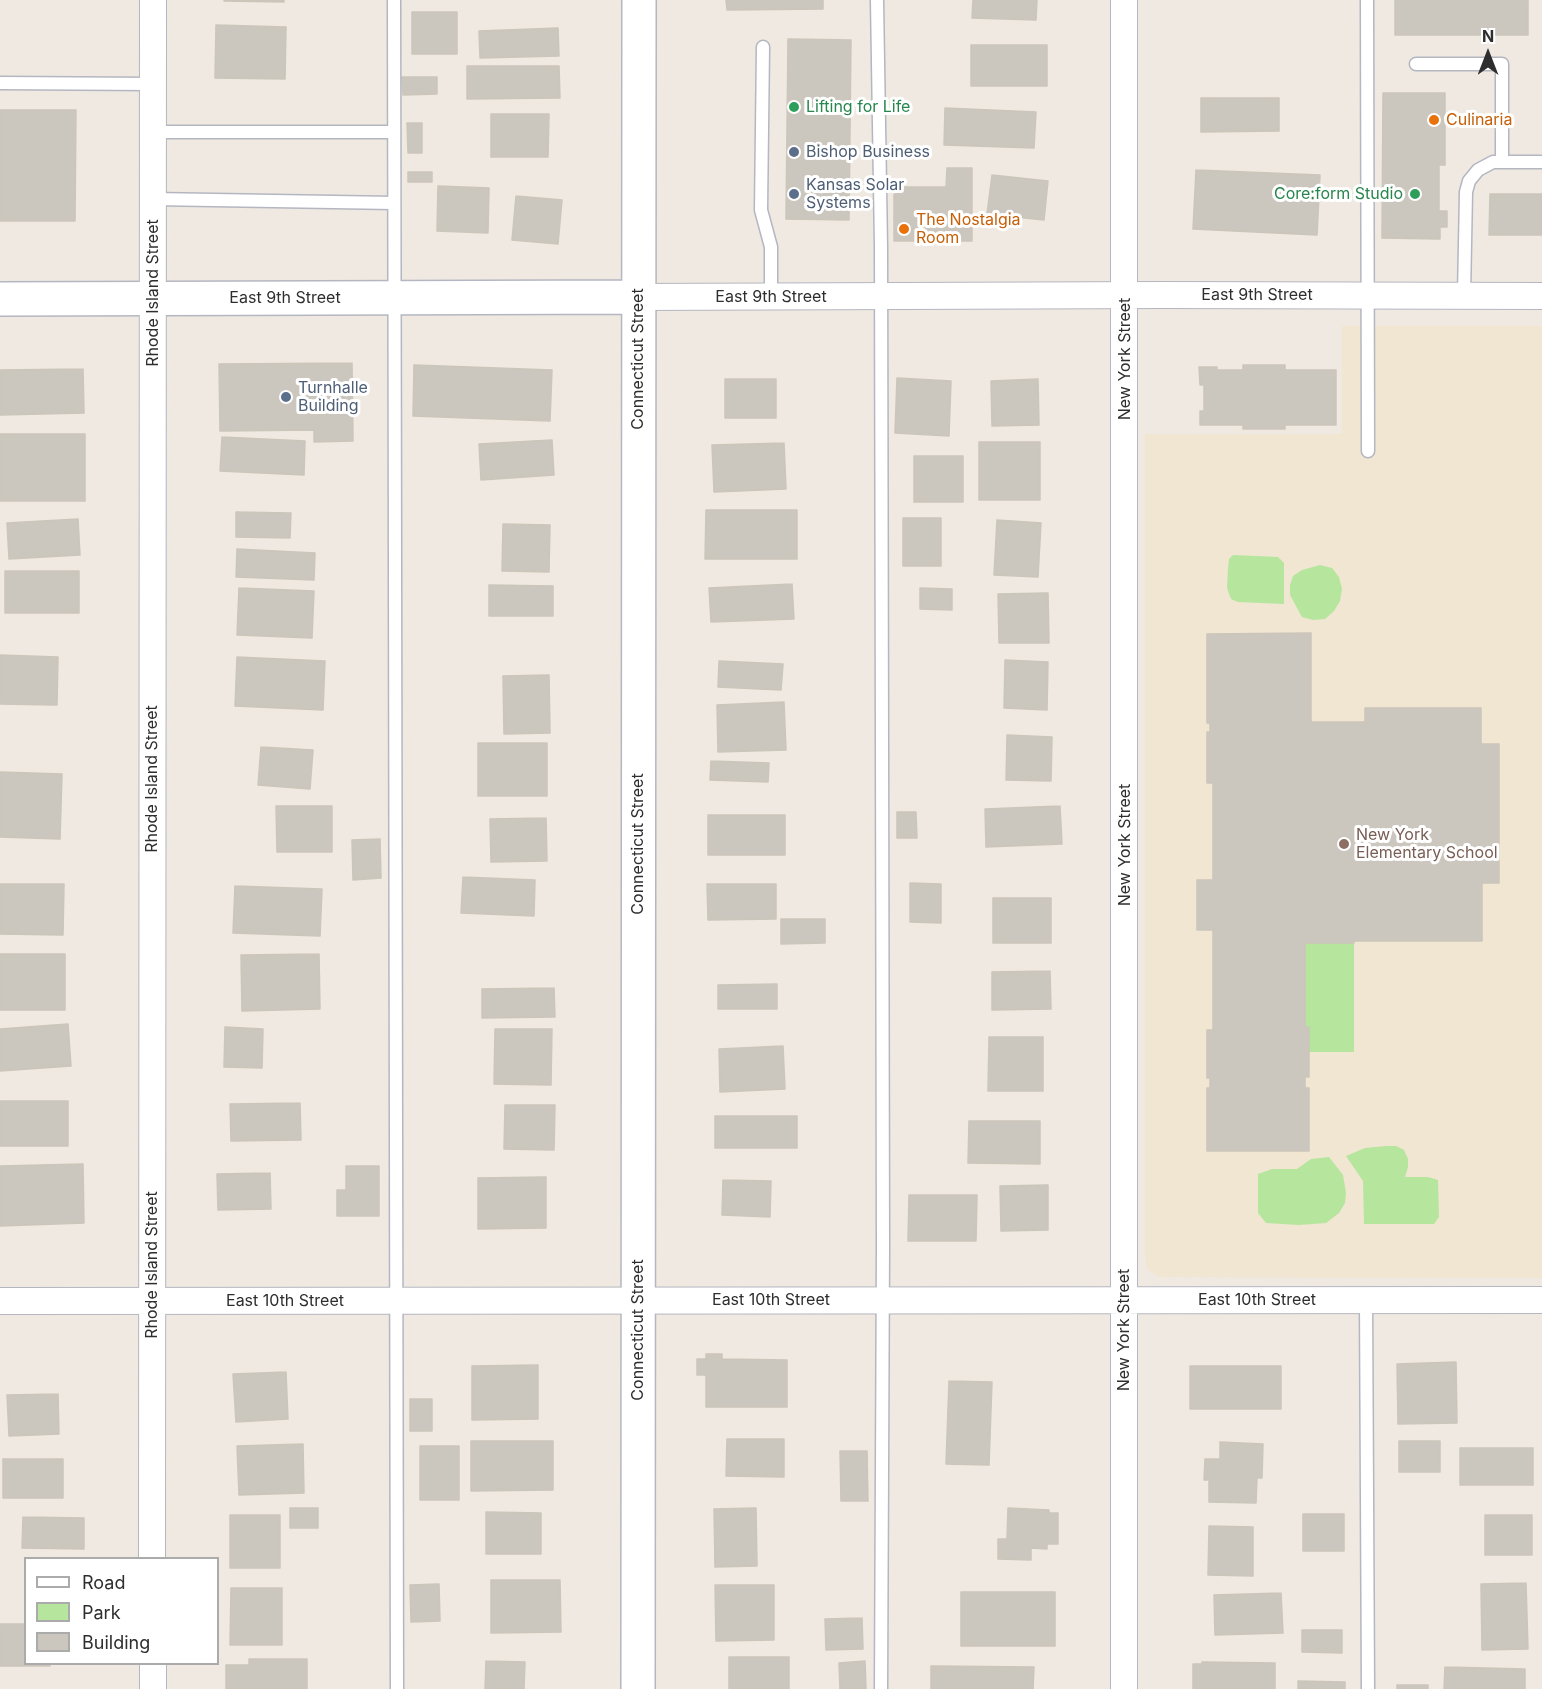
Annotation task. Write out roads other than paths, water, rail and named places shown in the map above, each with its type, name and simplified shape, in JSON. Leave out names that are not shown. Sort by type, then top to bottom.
[{"type":"street","name":"Rhode Island Street","points":[[152,1557],[153,0]]},
{"type":"street","name":"Connecticut Street","points":[[638,1689],[639,0]]},
{"type":"street","name":"New York Street","points":[[1124,0],[1124,1689]]},
{"type":"street","name":"East 9th Street","points":[[0,298],[1542,296]]},
{"type":"street","name":"East 10th Street","points":[[0,1301],[1542,1300]]},
{"type":"street","points":[[153,1665],[153,1689]]},
{"type":"lane","points":[[394,0],[397,1689]]},
{"type":"lane","points":[[877,0],[880,148],[881,1689]]},
{"type":"lane","points":[[1367,0],[1368,451]]},
{"type":"lane","points":[[763,47],[761,210],[771,247],[771,297]]},
{"type":"lane","points":[[1416,64],[1502,64],[1502,162]]},
{"type":"lane","points":[[0,83],[153,84]]},
{"type":"lane","points":[[153,132],[394,132]]},
{"type":"lane","points":[[1464,295],[1466,192],[1469,181],[1478,170],[1493,162],[1542,162]]},
{"type":"lane","points":[[153,199],[394,203]]},
{"type":"lane","points":[[1366,1300],[1368,1689]]},
{"type":"place","name":"Lifting for Life","points":[[794,107]]},
{"type":"place","name":"Culinaria","points":[[1434,120]]},
{"type":"place","name":"Bishop Business","points":[[794,152]]},
{"type":"place","name":"Kansas Solar Systems","points":[[794,194]]},
{"type":"place","name":"Core:form Studio","points":[[1415,194]]},
{"type":"place","name":"The Nostalgia Room","points":[[904,229]]},
{"type":"place","name":"Turnhalle Building","points":[[286,397]]},
{"type":"place","name":"New York Elementary School","points":[[1344,844]]}]
